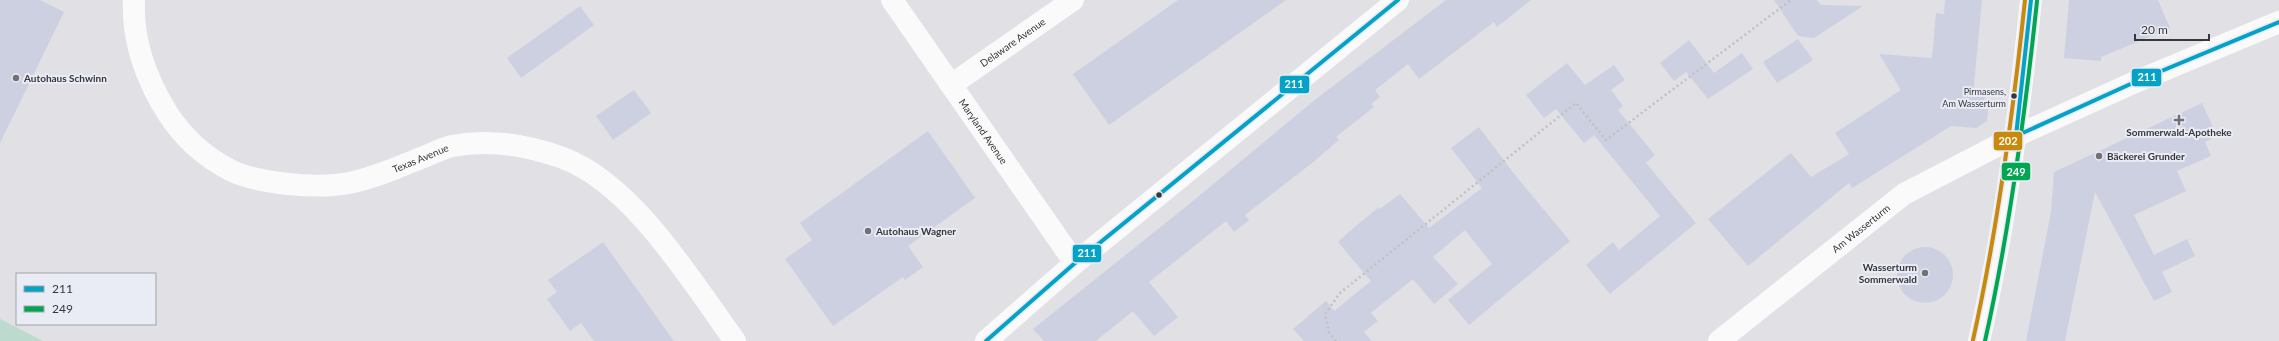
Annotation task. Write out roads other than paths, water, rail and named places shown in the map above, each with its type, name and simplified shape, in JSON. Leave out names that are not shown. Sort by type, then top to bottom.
[{"type":"street","name":"Texas Avenue","points":[[134,0],[133,20],[141,57],[155,94],[176,126],[202,152],[232,171],[268,181],[308,186],[349,183],[388,171],[450,146],[482,143],[523,145],[565,158],[606,182],[638,214],[677,262],[735,341]]},
{"type":"street","name":"Maryland Avenue","points":[[892,0],[1075,263]]},
{"type":"street","name":"Delaware Avenue","points":[[951,85],[1073,0]]},
{"type":"street","points":[[986,341],[1075,263],[1398,0]]},
{"type":"street","points":[[1979,341],[1998,254],[2016,136],[2030,0]]},
{"type":"street","name":"Am Wasserturm","points":[[1719,341],[1904,194],[2016,136],[2135,82],[2279,22]]},
{"type":"place","name":"Autohaus Schwinn","points":[[16,78]]},
{"type":"place","name":"Pirmasens, Am Wasserturm","points":[[2014,96]]},
{"type":"place","name":"Sommerwald-Apotheke","points":[[2179,120]]},
{"type":"place","name":"Bäckerei Grunder","points":[[2099,156]]},
{"type":"place","name":"Autohaus Wagner","points":[[868,231]]},
{"type":"place","name":"Wasserturm Sommerwald","points":[[1925,273]]}]
